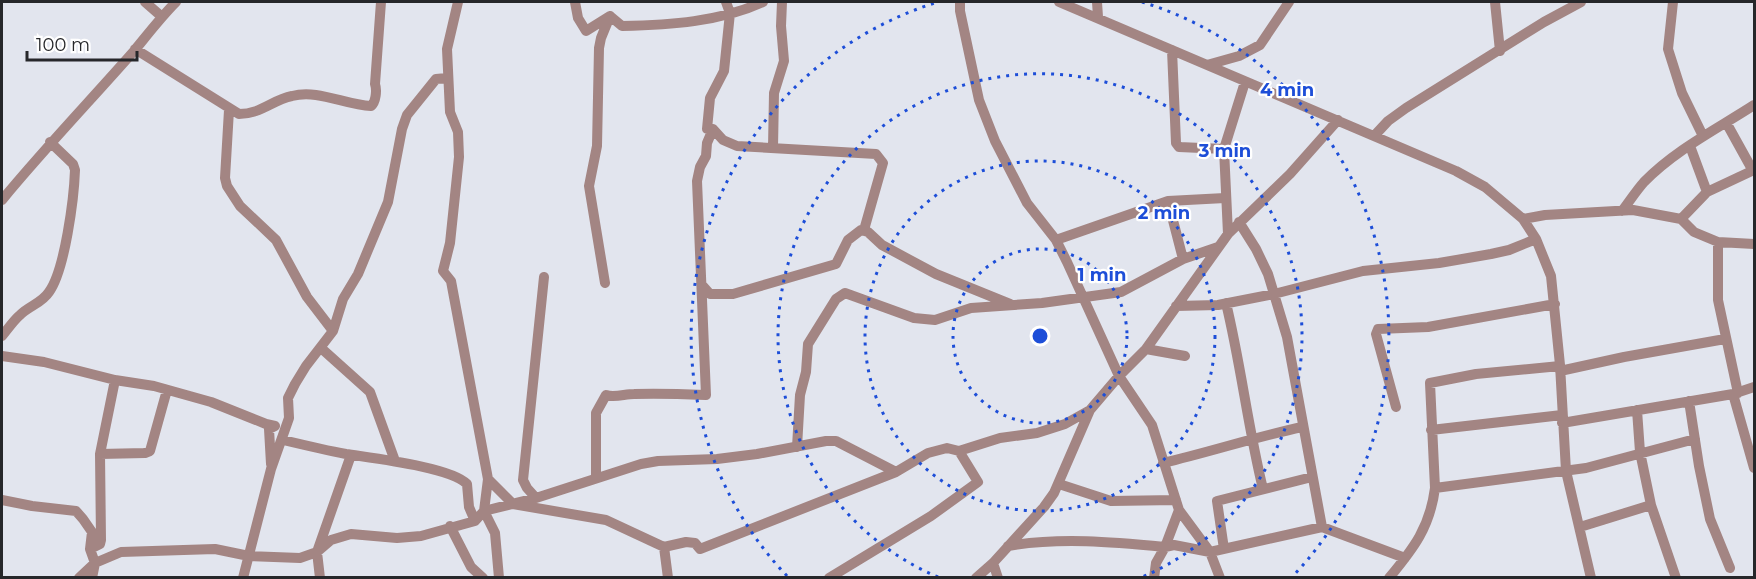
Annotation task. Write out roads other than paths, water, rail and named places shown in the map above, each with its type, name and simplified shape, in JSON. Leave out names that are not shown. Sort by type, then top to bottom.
[{"type":"street","points":[[145,2],[161,16]]},
{"type":"street","points":[[2,200],[50,142],[176,2]]},
{"type":"street","points":[[135,50],[228,110],[238,114],[250,114],[290,96],[309,94],[366,106],[373,105],[381,2]]},
{"type":"street","points":[[458,2],[447,50],[447,78],[450,112],[458,132],[459,157],[450,243],[442,271],[451,281],[488,479],[484,512],[495,533],[499,578]]},
{"type":"street","points":[[575,2],[578,18],[586,31],[610,16]]},
{"type":"street","points":[[726,2],[730,13],[724,71],[710,98],[708,129],[713,129],[723,140],[733,145],[876,153],[883,163],[864,230]]},
{"type":"street","points":[[610,16],[622,26],[651,26],[697,21],[763,2]]},
{"type":"street","points":[[773,148],[774,93],[784,61],[781,26],[782,2]]},
{"type":"street","points":[[960,2],[979,100],[995,141],[1027,203],[1056,240],[1119,376],[1152,425],[1178,505],[1210,552],[1220,578]]},
{"type":"street","points":[[1059,2],[1375,135],[1475,180],[1523,219],[1536,239],[1551,276],[1555,304],[1566,471],[1592,578]]},
{"type":"street","points":[[1097,2],[1098,17]]},
{"type":"street","points":[[1207,65],[1239,56],[1260,45],[1288,2]]},
{"type":"street","points":[[1495,2],[1500,51]]},
{"type":"street","points":[[1375,135],[1406,108],[1544,22],[1581,2]]},
{"type":"street","points":[[1673,2],[1668,49],[1682,93],[1703,136]]},
{"type":"street","points":[[605,283],[588,186],[597,146],[599,48],[610,16]]},
{"type":"street","points":[[1172,50],[1176,144],[1179,147],[1224,148]]},
{"type":"street","points":[[243,578],[272,469],[289,418],[288,398],[306,366],[333,331],[344,299],[358,274],[388,202],[402,129],[407,115],[436,79],[447,78]]},
{"type":"street","points":[[1228,234],[1224,148],[1245,82]]},
{"type":"street","points":[[1622,211],[1644,182],[1703,136],[1755,105]]},
{"type":"street","points":[[228,110],[225,178],[227,186],[240,206],[276,240],[307,297],[333,331]]},
{"type":"street","points":[[976,578],[1044,507],[1059,484],[1090,410],[1146,349],[1228,234],[1290,174],[1338,120]]},
{"type":"street","points":[[1681,219],[1707,192],[1754,171],[1726,124]]},
{"type":"street","points":[[596,478],[596,413],[606,395],[610,397],[639,393],[706,395],[697,181],[713,129]]},
{"type":"street","points":[[2,336],[20,314],[46,297],[51,290],[61,257],[71,213],[75,170],[73,164],[50,142]]},
{"type":"street","points":[[1690,146],[1707,192]]},
{"type":"street","points":[[1056,240],[1168,201],[1225,198]]},
{"type":"street","points":[[1168,201],[1183,259]]},
{"type":"street","points":[[1523,219],[1545,215],[1647,211],[1681,219],[1694,232],[1718,242],[1755,244]]},
{"type":"street","points":[[1239,222],[1261,260],[1287,338],[1322,527]]},
{"type":"street","points":[[702,285],[710,294],[733,294],[836,264],[848,240],[858,231],[864,230]]},
{"type":"street","points":[[864,230],[877,242],[936,274],[1012,304]]},
{"type":"street","points":[[1176,306],[1226,303],[1274,294],[1363,271],[1439,263],[1491,254],[1509,250],[1536,239]]},
{"type":"street","points":[[1718,242],[1718,300],[1735,393],[1755,468]]},
{"type":"street","points":[[797,447],[800,395],[806,372],[808,344],[836,299],[845,293],[926,321],[943,318],[971,308],[1042,303],[1129,290],[1183,259],[1218,247]]},
{"type":"street","points":[[536,498],[527,488],[524,480],[544,277]]},
{"type":"street","points":[[1226,303],[1235,341],[1251,438],[1263,489]]},
{"type":"street","points":[[1396,407],[1376,334],[1378,329],[1428,327],[1555,304]]},
{"type":"street","points":[[1389,578],[1405,558],[1430,516],[1435,488],[1429,387],[1431,382],[1476,374],[1560,369],[1725,339]]},
{"type":"street","points":[[321,348],[370,392],[395,461]]},
{"type":"street","points":[[1146,349],[1185,356]]},
{"type":"street","points":[[2,356],[44,362],[167,390],[211,402],[275,426],[269,429],[272,469]]},
{"type":"street","points":[[90,549],[100,544],[101,540],[100,454],[115,380]]},
{"type":"street","points":[[1431,430],[1637,410],[1735,393],[1755,387]]},
{"type":"street","points":[[100,454],[150,451],[167,390]]},
{"type":"street","points":[[1689,401],[1710,519],[1730,568]]},
{"type":"street","points":[[488,479],[513,504],[606,520],[664,547],[686,542],[695,543],[700,549],[896,472],[928,453],[947,448],[959,451],[1000,438],[1037,433],[1065,424],[1090,410]]},
{"type":"street","points":[[1637,410],[1640,452],[1651,505],[1676,578]]},
{"type":"street","points":[[1163,463],[1251,438],[1302,427]]},
{"type":"street","points":[[1435,488],[1586,468],[1695,439]]},
{"type":"street","points":[[282,440],[395,461],[465,481],[468,487],[469,507],[475,521]]},
{"type":"street","points":[[79,578],[95,563],[121,552],[215,549],[249,556],[300,558],[317,552],[331,540],[351,534],[406,538],[421,536],[450,526],[475,521],[484,512],[658,461],[717,459],[836,441],[896,472]]},
{"type":"street","points":[[834,577],[931,516],[978,482],[959,451]]},
{"type":"street","points":[[320,578],[317,552],[351,454]]},
{"type":"street","points":[[1224,549],[1217,501],[1312,477]]},
{"type":"street","points":[[1059,484],[1111,501],[1178,505]]},
{"type":"street","points":[[2,500],[76,511],[92,532],[90,549],[95,563],[92,578]]},
{"type":"street","points":[[1154,578],[1156,563],[1165,547],[1178,505]]},
{"type":"street","points":[[1580,527],[1651,505]]},
{"type":"street","points":[[450,526],[471,567],[483,578]]},
{"type":"street","points":[[1008,546],[1040,541],[1165,547],[1174,545],[1210,552],[1322,527],[1405,558]]},
{"type":"street","points":[[664,547],[668,578]]},
{"type":"street","points":[[993,562],[998,578]]}]
